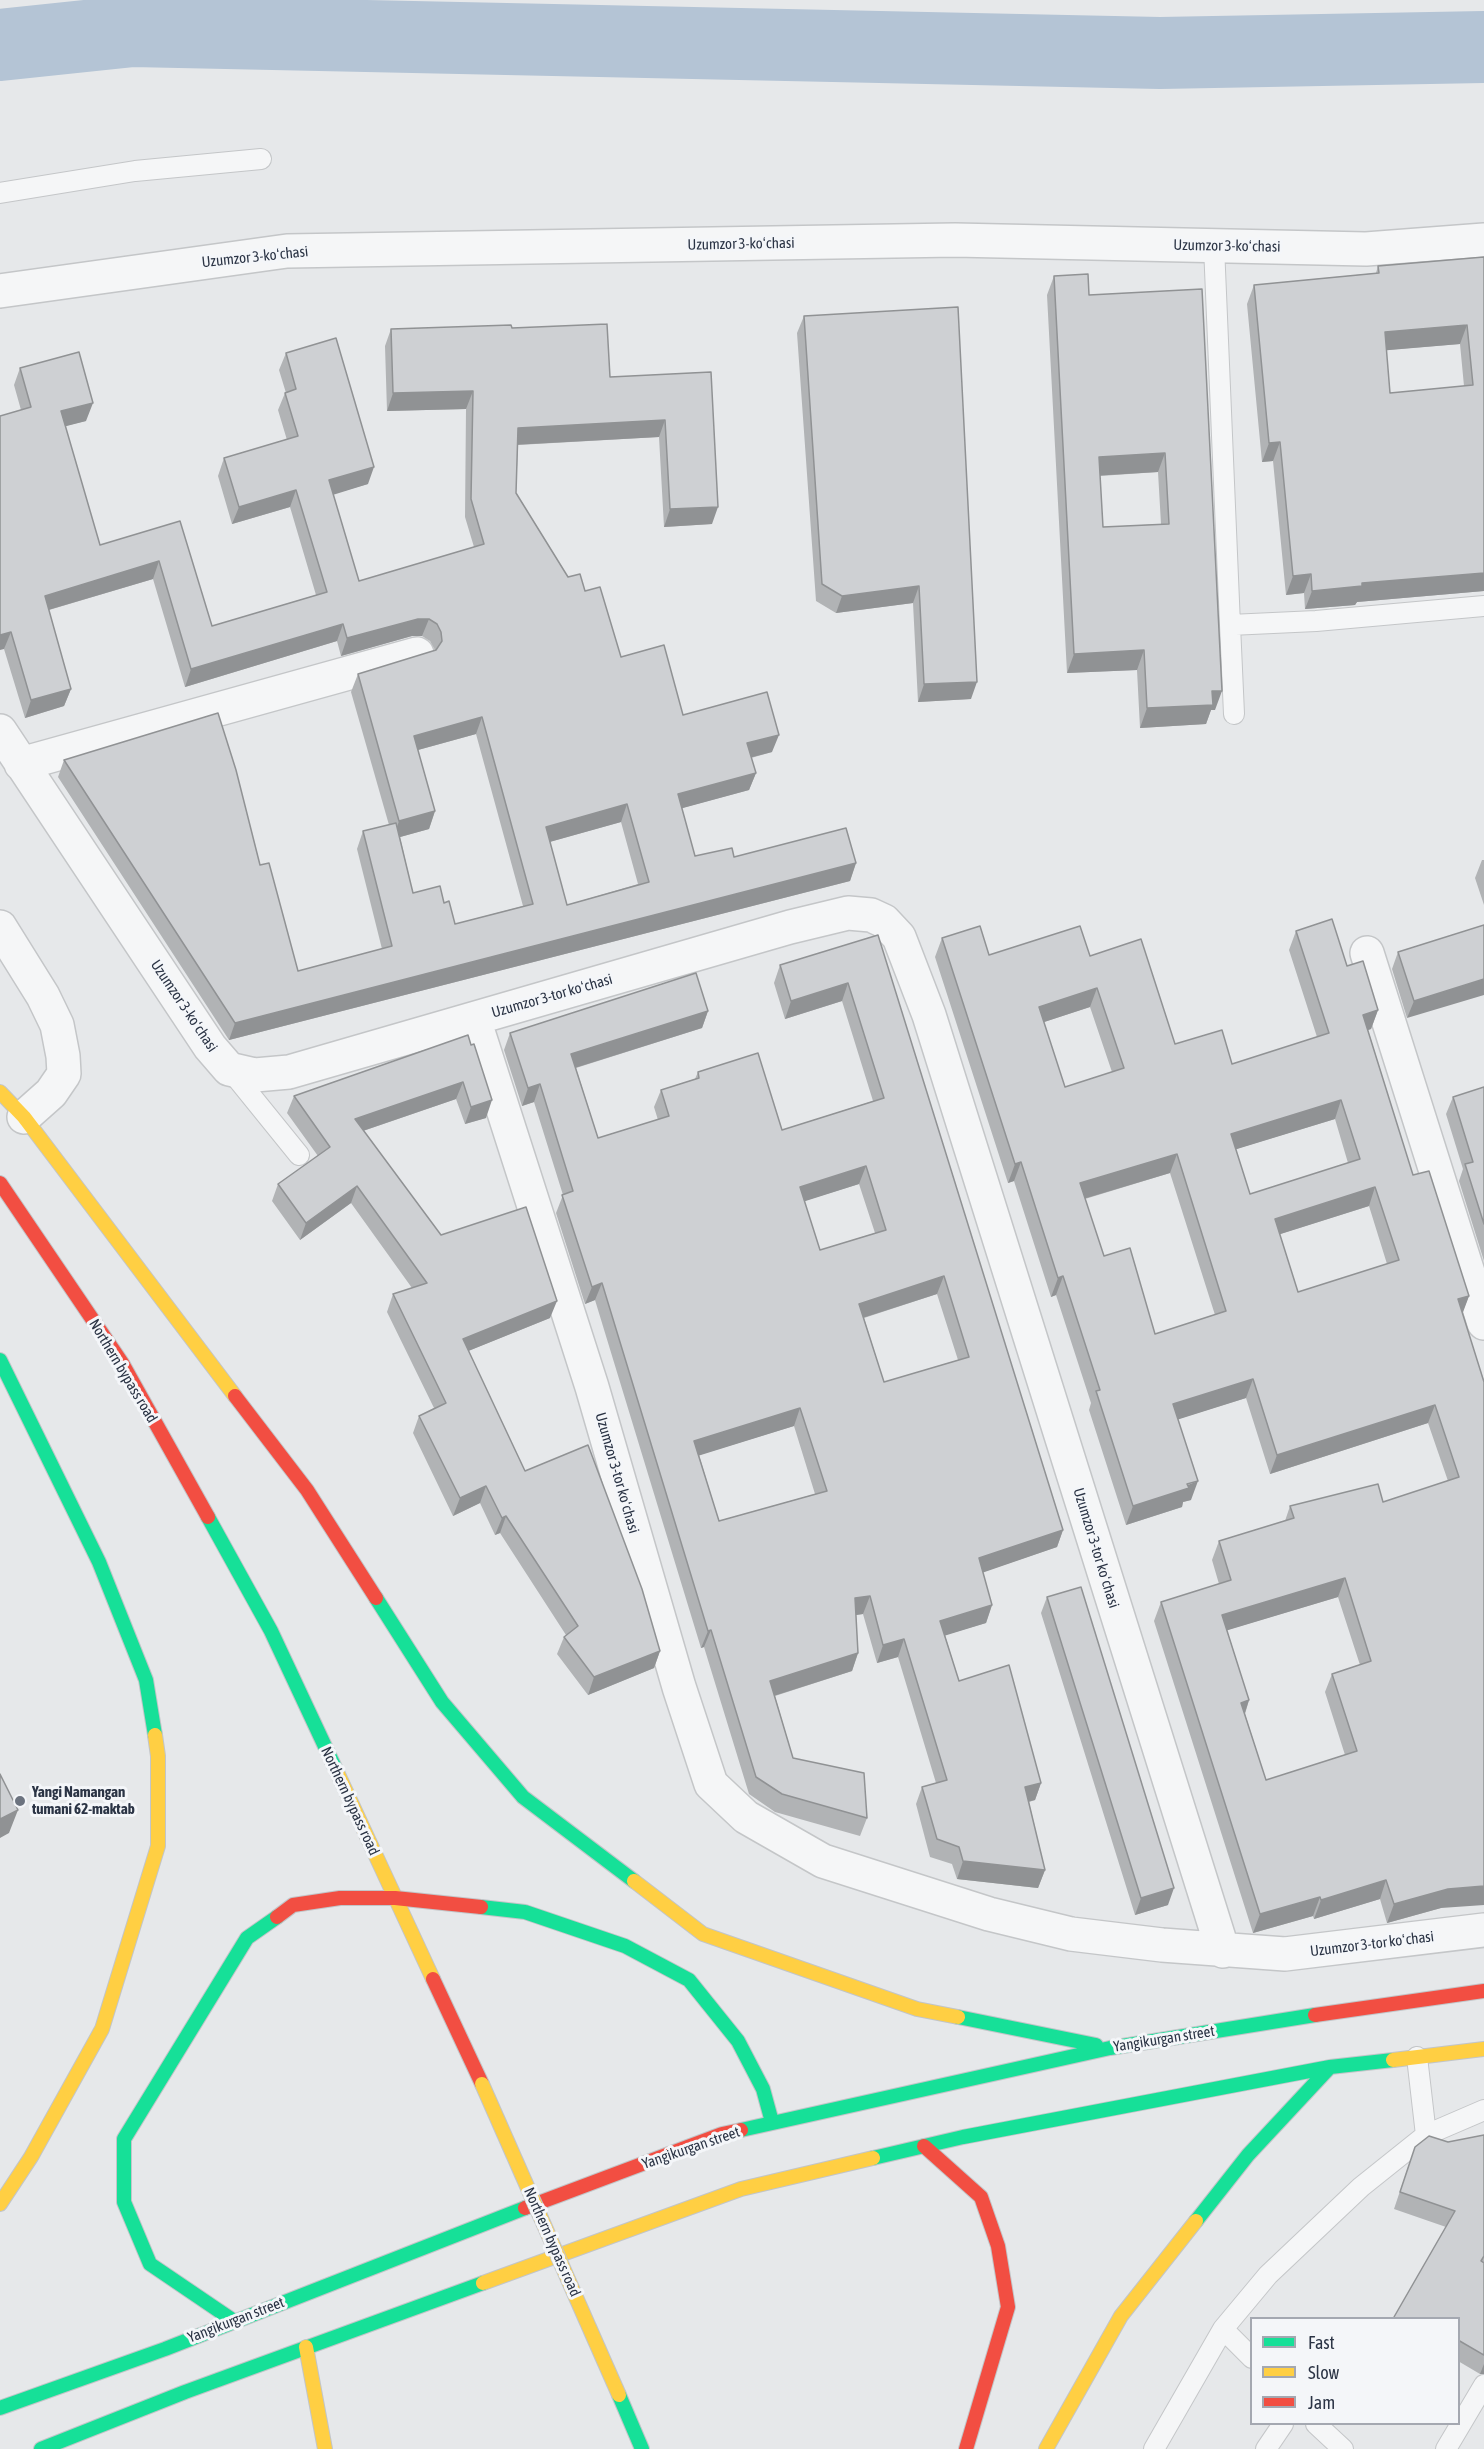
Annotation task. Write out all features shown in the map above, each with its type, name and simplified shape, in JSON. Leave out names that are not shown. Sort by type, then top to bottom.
[{"type":"main road","points":[[0,1092],[24,1117],[307,1490],[442,1701],[523,1797],[703,1934],[917,2009],[1110,2048]]},
{"type":"main road","name":"Northern bypass road","points":[[0,1183],[122,1363],[271,1631],[482,2084],[642,2449]]},
{"type":"main road","points":[[0,1360],[99,1562],[146,1680],[159,1756],[158,1846],[102,2029],[31,2157],[0,2204]]},
{"type":"main road","points":[[234,2321],[150,2264],[124,2202],[124,2139],[247,1938],[293,1905],[340,1898],[395,1898],[525,1912],[625,1946],[689,1980],[738,2041],[763,2089],[772,2122]]},
{"type":"main road","name":"Yangikurgan street","points":[[0,2408],[722,2134],[1110,2048],[1337,2011],[1484,1991]]},
{"type":"main road","points":[[41,2449],[306,2347],[741,2189],[924,2146],[1330,2067],[1484,2049]]},
{"type":"main road","points":[[1046,2449],[1121,2316],[1248,2155],[1330,2067]]},
{"type":"main road","points":[[924,2146],[981,2197],[999,2246],[1008,2307],[966,2449]]},
{"type":"main road","points":[[306,2347],[325,2449]]},
{"type":"street","name":"Uzumzor 3-koʻchasi","points":[[0,291],[287,251],[955,240],[1366,249],[1484,240]]},
{"type":"street","points":[[21,764],[417,654]]},
{"type":"street","name":"Uzumzor 3-koʻchasi","points":[[0,731],[210,1047],[229,1069]]},
{"type":"street","name":"Uzumzor 3-tor koʻchasi","points":[[1223,1951],[929,1016],[899,937],[878,918],[848,914],[779,930],[474,1019],[592,1387],[680,1687],[711,1784],[746,1817],[823,1862],[989,1914],[1071,1934],[1223,1951],[1285,1954],[1484,1930]]},
{"type":"street","points":[[0,927],[57,1025],[63,1056],[64,1074],[51,1093],[24,1117]]},
{"type":"street","points":[[1367,953],[1484,1323]]},
{"type":"street","points":[[229,1069],[255,1075],[290,1072],[474,1019]]},
{"type":"lane","points":[[0,194],[135,171],[261,159]]},
{"type":"lane","points":[[1214,246],[1234,714]]},
{"type":"lane","points":[[1230,625],[1316,621],[1484,606]]},
{"type":"lane","points":[[229,1069],[299,1155]]},
{"type":"lane","points":[[1417,2057],[1426,2135]]},
{"type":"lane","points":[[1154,2449],[1224,2329],[1268,2275],[1360,2187],[1426,2135],[1484,2110]]},
{"type":"lane","points":[[1224,2329],[1250,2357]]},
{"type":"lane","points":[[1446,2449],[1484,2385]]},
{"type":"lane","points":[[1266,2449],[1282,2425]]},
{"type":"lane","points":[[1317,2425],[1342,2449]]},
{"type":"building","points":[[1484,257],[1484,573],[1362,583],[1362,586],[1312,591],[1311,574],[1293,576],[1280,442],[1269,443],[1254,285],[1379,273],[1378,266]],"holes":[[[1467,325],[1473,385],[1390,393],[1385,332]]]},
{"type":"building","points":[[1088,274],[1089,295],[1202,289],[1222,691],[1212,691],[1213,705],[1147,708],[1144,650],[1074,654],[1054,276]],"holes":[[[1165,453],[1169,524],[1103,527],[1099,457]]]},
{"type":"building","points":[[958,307],[977,682],[924,684],[919,586],[842,596],[822,584],[804,316]]},
{"type":"building","points":[[607,324],[610,377],[711,372],[718,507],[670,509],[665,420],[518,428],[516,493],[568,577],[580,574],[585,591],[600,587],[621,657],[664,645],[683,715],[767,692],[779,735],[747,743],[756,773],[678,794],[695,856],[732,848],[734,857],[846,828],[856,863],[235,1023],[64,760],[218,713],[236,770],[260,865],[269,863],[298,971],[392,946],[363,831],[396,823],[413,893],[440,886],[444,903],[449,901],[455,924],[533,904],[482,717],[414,736],[435,811],[399,821],[358,674],[436,650],[442,641],[437,624],[429,619],[418,619],[347,638],[343,624],[191,669],[159,561],[45,596],[71,689],[31,700],[11,632],[0,635],[0,416],[31,407],[20,368],[79,352],[93,403],[61,411],[100,545],[180,521],[212,626],[327,592],[296,490],[239,507],[224,458],[298,436],[285,393],[296,389],[286,353],[336,338],[374,467],[329,480],[359,581],[484,544],[471,499],[473,391],[393,393],[391,329],[511,325],[512,328]],"holes":[[[627,804],[649,882],[567,905],[546,827]]]},
{"type":"building","points":[[1332,919],[1347,966],[1363,961],[1378,1010],[1363,1015],[1413,1175],[1429,1171],[1469,1296],[1458,1299],[1484,1382],[1484,1886],[1448,1889],[1394,1904],[1386,1880],[1321,1900],[1320,1897],[1260,1914],[1161,1602],[1231,1580],[1219,1541],[1294,1518],[1290,1506],[1378,1484],[1383,1502],[1459,1477],[1435,1405],[1277,1455],[1253,1379],[1173,1404],[1198,1481],[1187,1484],[1189,1488],[1133,1506],[1096,1391],[1100,1390],[1063,1276],[1058,1278],[1021,1162],[1015,1164],[942,938],[980,926],[989,955],[1080,926],[1090,956],[1141,939],[1175,1044],[1222,1030],[1232,1064],[1329,1033],[1296,931]],"holes":[[[1097,988],[1124,1068],[1065,1087],[1039,1007]],[[1341,1100],[1360,1159],[1250,1194],[1231,1134]],[[1177,1154],[1226,1311],[1155,1334],[1130,1248],[1104,1256],[1080,1183]],[[1375,1187],[1399,1260],[1298,1292],[1275,1219]],[[1345,1578],[1371,1661],[1332,1674],[1357,1751],[1266,1780],[1241,1703],[1249,1700],[1222,1615]]]},
{"type":"building","points":[[1484,925],[1484,979],[1414,1001],[1398,952]]},
{"type":"building","points":[[878,935],[1063,1530],[979,1558],[992,1605],[940,1621],[959,1681],[1009,1665],[1041,1783],[1025,1787],[1045,1870],[963,1861],[959,1847],[937,1839],[922,1787],[947,1780],[904,1639],[883,1645],[870,1596],[855,1598],[858,1653],[770,1681],[793,1758],[864,1773],[867,1818],[782,1794],[756,1777],[711,1630],[708,1631],[602,1283],[592,1287],[562,1195],[573,1191],[540,1084],[528,1088],[510,1033],[696,973],[708,1011],[571,1054],[598,1138],[669,1116],[661,1090],[699,1078],[698,1072],[758,1053],[782,1130],[884,1098],[848,983],[791,1001],[780,965]],"holes":[[[866,1166],[886,1230],[820,1250],[800,1187]],[[944,1276],[969,1357],[884,1382],[859,1304]],[[800,1408],[827,1491],[719,1521],[694,1441]]]},
{"type":"building","points":[[468,1035],[471,1045],[474,1044],[492,1100],[471,1107],[463,1082],[355,1119],[441,1235],[526,1207],[557,1301],[463,1339],[525,1471],[588,1445],[642,1589],[660,1651],[594,1677],[564,1637],[578,1626],[506,1516],[502,1518],[486,1486],[460,1498],[419,1416],[446,1403],[393,1294],[427,1283],[357,1186],[306,1223],[278,1184],[330,1147],[294,1096]]},
{"type":"building","points":[[1484,1087],[1484,1224],[1465,1164],[1473,1162],[1453,1097]]},
{"type":"building","points":[[1081,1587],[1174,1888],[1141,1898],[1047,1597]]},
{"type":"building","points":[[0,1774],[18,1810],[0,1819]]},
{"type":"building","points":[[1484,2135],[1484,2256],[1481,2261],[1484,2263],[1484,2355],[1460,2341],[1460,2317],[1394,2317],[1455,2211],[1400,2192],[1415,2147],[1429,2136],[1448,2142]]},
{"type":"waterway","points":[[0,45],[133,31],[1160,53],[1484,47]]},
{"type":"traffic: fast","points":[[0,1360],[99,1562],[146,1680],[155,1735]]},
{"type":"traffic: fast","points":[[208,1517],[271,1631],[337,1772]]},
{"type":"traffic: fast","points":[[376,1598],[442,1702],[523,1797],[634,1881]]},
{"type":"traffic: fast","points":[[481,1907],[525,1912],[625,1946],[689,1980],[738,2041],[763,2089],[772,2122]]},
{"type":"traffic: fast","points":[[234,2321],[150,2264],[124,2202],[124,2139],[247,1938],[277,1917]]},
{"type":"traffic: fast","points":[[741,2130],[1110,2048],[1315,2015]]},
{"type":"traffic: fast","points":[[958,2017],[1096,2045]]},
{"type":"traffic: fast","points":[[873,2158],[963,2137],[1330,2067],[1393,2060]]},
{"type":"traffic: fast","points":[[1196,2221],[1248,2155],[1330,2067]]},
{"type":"traffic: fast","points":[[0,2408],[165,2349],[525,2208]]},
{"type":"traffic: fast","points":[[41,2449],[185,2392],[483,2283]]},
{"type":"traffic: fast","points":[[619,2395],[642,2449]]},
{"type":"traffic: slow","points":[[0,1092],[24,1117],[235,1396]]},
{"type":"traffic: slow","points":[[0,2204],[31,2157],[102,2029],[158,1846],[158,1756],[155,1735]]},
{"type":"traffic: slow","points":[[337,1772],[433,1979]]},
{"type":"traffic: slow","points":[[634,1881],[703,1934],[917,2009],[958,2017]]},
{"type":"traffic: slow","points":[[1393,2060],[1484,2049]]},
{"type":"traffic: slow","points":[[482,2084],[619,2395]]},
{"type":"traffic: slow","points":[[483,2283],[741,2189],[873,2158]]},
{"type":"traffic: slow","points":[[1046,2449],[1121,2316],[1196,2221]]},
{"type":"traffic: slow","points":[[306,2347],[325,2449]]},
{"type":"traffic: jam","points":[[0,1183],[122,1363],[208,1517]]},
{"type":"traffic: jam","points":[[235,1396],[307,1490],[376,1598]]},
{"type":"traffic: jam","points":[[277,1917],[293,1905],[340,1898],[395,1898],[481,1907]]},
{"type":"traffic: jam","points":[[433,1979],[482,2084]]},
{"type":"traffic: jam","points":[[1315,2015],[1484,1991]]},
{"type":"traffic: jam","points":[[525,2208],[722,2134],[741,2130]]},
{"type":"traffic: jam","points":[[924,2146],[981,2197],[998,2246],[1008,2307],[966,2449]]},
{"type":"place","name":"Yangi Namangan tumani 62-maktab","points":[[20,1801]]}]
